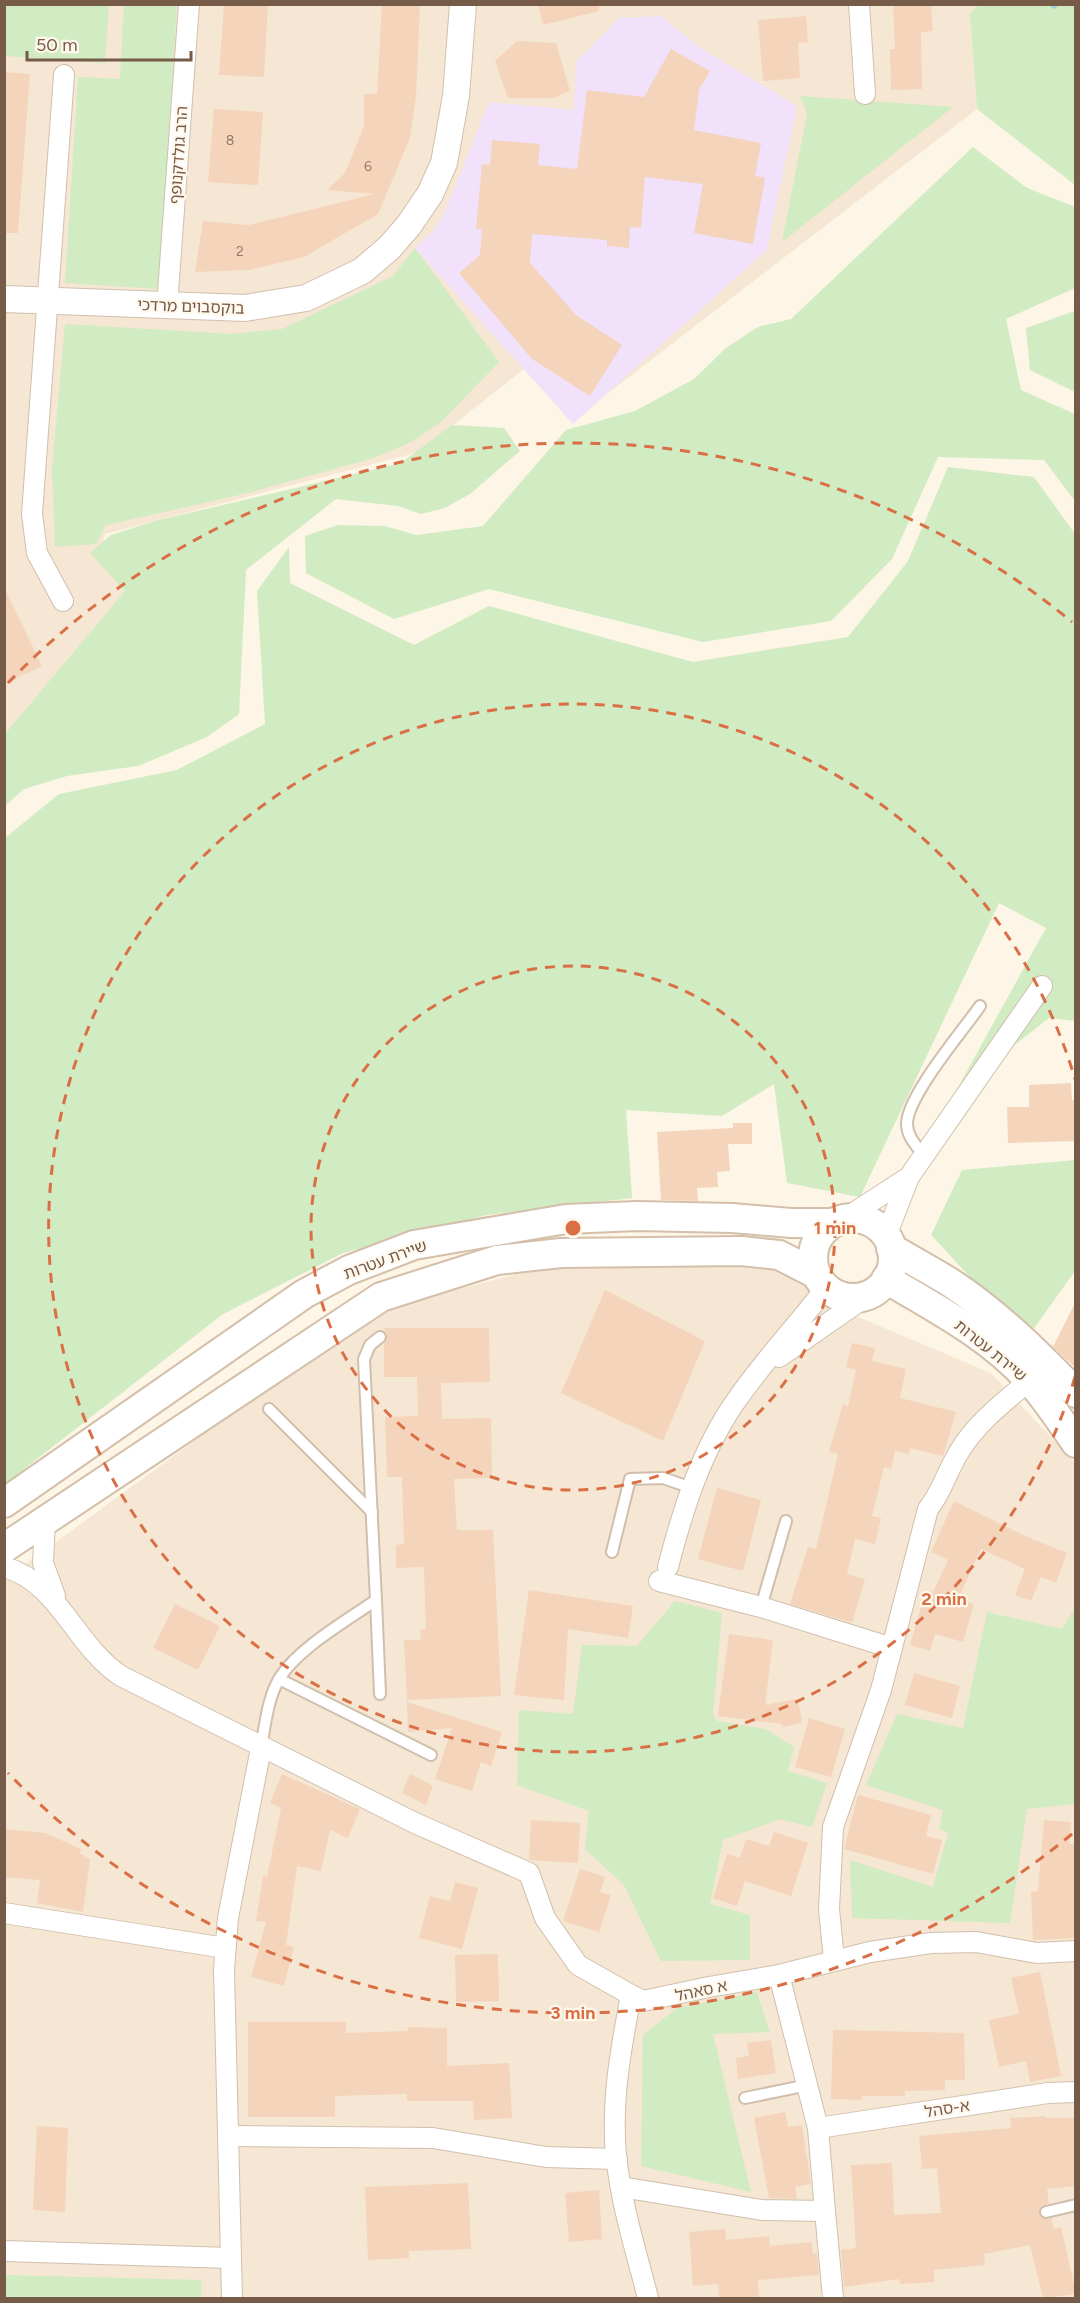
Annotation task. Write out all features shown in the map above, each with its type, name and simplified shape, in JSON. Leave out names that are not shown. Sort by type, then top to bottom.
[{"type":"main road","name":"שיירת עטרות","points":[[4,1503],[304,1294],[349,1270],[414,1245],[566,1219],[638,1216],[732,1218],[791,1223],[840,1220]]},
{"type":"main road","points":[[4,1548],[381,1297],[497,1260],[561,1253],[639,1250],[741,1251],[779,1255],[819,1278],[829,1290],[842,1296],[877,1287],[893,1261],[889,1242],[876,1226],[860,1218],[840,1220],[817,1240],[813,1254],[819,1278]]},
{"type":"main road","name":"שיירת עטרות","points":[[889,1242],[990,1312],[1033,1348],[1076,1393]]},
{"type":"main road","name":"שיירת עטרות","points":[[877,1287],[971,1329],[1030,1380],[1076,1443]]},
{"type":"street","name":"הרב גולדקנופף","points":[[167,306],[189,4]]},
{"type":"street","name":"בוקסבוים מרדכי","points":[[4,299],[245,308],[306,298],[362,271],[389,249],[430,194],[444,164],[456,96],[463,4]]},
{"type":"street","points":[[859,4],[865,94]]},
{"type":"street","points":[[63,601],[37,554],[33,535],[47,300],[64,75]]},
{"type":"street","points":[[889,1242],[909,1178],[1042,986]]},
{"type":"street","points":[[840,1220],[909,1178]]},
{"type":"street","points":[[819,1278],[821,1294],[724,1420],[692,1488],[663,1574],[892,1648]]},
{"type":"street","points":[[758,1373],[877,1287]]},
{"type":"street","points":[[834,1960],[829,1909],[833,1827],[881,1690],[928,1509],[938,1496],[959,1452],[986,1417],[1030,1380]]},
{"type":"street","points":[[45,1521],[43,1563],[61,1610]]},
{"type":"street","points":[[4,1567],[22,1572],[35,1580],[61,1610],[87,1647],[104,1665],[261,1748],[415,1823],[529,1873],[545,1918],[578,1965],[631,1995],[617,2072],[617,2159],[621,2187],[648,2298]]},
{"type":"street","points":[[231,2298],[225,1948],[228,1918],[261,1748]]},
{"type":"street","points":[[4,1913],[225,1948]]},
{"type":"street","name":"א סאהל","points":[[631,1995],[643,2001],[779,1975],[834,1960],[931,1943],[965,1942],[1037,1953],[1076,1951]]},
{"type":"street","points":[[779,1975],[818,2128],[833,2298]]},
{"type":"street","name":"א-סהל","points":[[818,2128],[1048,2093],[1076,2092]]},
{"type":"street","points":[[228,2136],[433,2138],[546,2157],[617,2159]]},
{"type":"street","points":[[621,2187],[762,2210],[825,2211]]},
{"type":"street","points":[[4,2251],[231,2258]]},
{"type":"lane","points":[[924,1156],[908,1134],[907,1123],[911,1103],[980,1006]]},
{"type":"lane","points":[[380,1337],[370,1346],[364,1359],[380,1695]]},
{"type":"lane","points":[[269,1408],[372,1512]]},
{"type":"lane","points":[[612,1552],[630,1479],[663,1478],[692,1488]]},
{"type":"lane","points":[[761,1607],[786,1521]]},
{"type":"lane","points":[[261,1748],[279,1679],[306,1651],[376,1600]]},
{"type":"lane","points":[[279,1679],[431,1755]]},
{"type":"lane","points":[[744,2098],[808,2085]]},
{"type":"lane","points":[[1046,2212],[1076,2205]]},
{"type":"shaded area","points":[[5,5],[980,5],[970,14],[977,109],[586,410],[529,365],[419,452],[105,534],[99,557],[127,590],[5,739]]},
{"type":"shaded area","points":[[661,16],[702,49],[797,106],[767,250],[573,424],[415,248],[433,231],[445,212],[489,102],[574,110],[576,62],[619,18]]},
{"type":"shaded area","points":[[729,1245],[778,1258],[839,1309],[991,1373],[1075,1463],[1075,2298],[5,2298],[4,1580],[186,1447],[288,1366],[376,1311],[532,1270]]},
{"type":"green space","points":[[980,4],[1075,5],[1075,185],[977,109],[970,14]]},
{"type":"green space","points":[[4,5],[109,5],[105,63],[5,56]]},
{"type":"green space","points":[[124,5],[177,5],[159,289],[65,283],[78,77],[120,79]]},
{"type":"green space","points":[[800,96],[953,107],[782,242],[807,114]]},
{"type":"green space","points":[[973,147],[1027,188],[1075,207],[1075,288],[1006,319],[1021,390],[1075,414],[1075,501],[1044,460],[938,457],[892,559],[831,621],[703,642],[489,589],[394,619],[306,573],[305,536],[338,525],[384,526],[417,535],[483,526],[566,430],[635,411],[694,379],[726,348],[758,327],[791,319]]},
{"type":"green space","points":[[415,248],[499,362],[441,422],[409,443],[370,459],[248,493],[106,525],[96,544],[55,547],[52,469],[65,324],[231,334],[282,329],[393,276]]},
{"type":"green space","points":[[1076,311],[1075,392],[1030,370],[1026,328]]},
{"type":"green space","points":[[452,425],[504,428],[520,451],[470,494],[445,508],[421,514],[398,506],[336,499],[246,570],[239,714],[207,737],[138,766],[67,776],[24,789],[5,806],[5,734],[125,591],[90,553],[111,535],[155,521],[401,463]]},
{"type":"green space","points":[[948,467],[1034,477],[1075,534],[1075,1021],[1049,1018],[956,1091],[1046,928],[999,903],[860,1197],[787,1183],[774,1084],[722,1116],[626,1110],[632,1198],[487,1215],[343,1253],[223,1314],[5,1484],[5,838],[59,794],[177,770],[265,724],[257,591],[289,547],[290,583],[414,645],[489,606],[693,662],[848,637],[908,561]]},
{"type":"green space","points":[[1075,1160],[1075,1271],[1027,1338],[931,1235],[962,1170]]},
{"type":"green space","points":[[675,1601],[722,1613],[713,1714],[717,1721],[766,1729],[794,1747],[788,1771],[827,1783],[812,1827],[780,1819],[723,1840],[710,1904],[750,1915],[750,1960],[661,1961],[624,1885],[585,1849],[589,1811],[517,1785],[519,1710],[573,1714],[582,1645],[637,1646]]},
{"type":"green space","points":[[1075,1607],[1075,1804],[1027,1809],[1010,1923],[852,1918],[850,1860],[933,1887],[948,1833],[939,1829],[943,1810],[866,1785],[897,1714],[963,1728],[987,1612],[1062,1629]]},
{"type":"green space","points":[[757,1992],[770,2032],[713,2034],[751,2192],[641,2166],[643,2035],[677,2008]]},
{"type":"green space","points":[[5,2275],[201,2280],[201,2298],[5,2298]]},
{"type":"building","points":[[224,4],[268,4],[264,77],[219,75]]},
{"type":"building","points":[[382,4],[420,4],[416,97],[410,138],[378,214],[304,257],[249,270],[195,272],[203,221],[249,225],[375,194],[327,190],[345,173],[364,126],[364,94],[377,94]]},
{"type":"building","points":[[538,4],[599,4],[599,11],[543,25]]},
{"type":"building","points":[[893,4],[931,4],[933,31],[921,32],[922,89],[891,90],[890,49],[895,49]]},
{"type":"building","points":[[806,16],[808,42],[798,43],[800,78],[763,81],[758,20]]},
{"type":"building","points":[[517,41],[556,43],[570,91],[553,98],[508,98],[495,61]]},
{"type":"building","points":[[671,49],[710,71],[699,90],[694,130],[761,143],[755,176],[765,178],[753,244],[694,233],[703,184],[645,177],[641,228],[630,227],[629,248],[607,246],[607,240],[532,234],[530,263],[576,315],[622,345],[590,396],[532,359],[459,273],[480,255],[482,229],[476,229],[482,164],[490,165],[492,140],[540,144],[538,165],[577,169],[587,90],[644,97]]},
{"type":"building","points":[[4,72],[30,74],[18,233],[4,233]]},
{"type":"building","points":[[214,109],[263,112],[258,185],[208,182]]},
{"type":"building","points":[[4,587],[42,666],[4,684]]},
{"type":"building","points":[[1071,1083],[1072,1100],[1076,1100],[1076,1141],[1008,1143],[1007,1107],[1029,1107],[1029,1085]]},
{"type":"building","points":[[733,1123],[752,1123],[752,1144],[728,1144],[730,1171],[717,1172],[718,1187],[697,1188],[698,1201],[661,1200],[657,1132],[733,1128]]},
{"type":"building","points":[[605,1290],[705,1341],[663,1441],[561,1393]]},
{"type":"building","points":[[1076,1301],[1076,1368],[1053,1347]]},
{"type":"building","points":[[384,1328],[489,1328],[490,1382],[441,1383],[442,1419],[491,1418],[492,1478],[454,1479],[457,1530],[493,1530],[501,1696],[407,1700],[404,1640],[421,1640],[420,1629],[426,1629],[424,1567],[396,1568],[396,1545],[404,1544],[402,1477],[387,1477],[385,1417],[418,1416],[417,1377],[384,1377],[384,1344],[387,1336]]},
{"type":"building","points":[[852,1343],[875,1348],[872,1361],[906,1369],[900,1398],[956,1412],[943,1456],[910,1448],[909,1454],[895,1451],[891,1469],[884,1467],[872,1516],[881,1518],[875,1544],[855,1539],[847,1574],[865,1579],[852,1623],[790,1604],[808,1547],[816,1549],[838,1454],[829,1452],[843,1404],[848,1406],[856,1370],[846,1367]]},
{"type":"building","points":[[717,1488],[761,1500],[743,1571],[698,1559]]},
{"type":"building","points":[[954,1501],[1027,1537],[1067,1553],[1056,1583],[1041,1577],[1031,1601],[1015,1595],[1025,1569],[981,1549],[958,1599],[974,1604],[963,1642],[935,1634],[930,1651],[910,1645],[926,1590],[933,1592],[948,1560],[931,1552]]},
{"type":"building","points":[[529,1590],[633,1606],[628,1638],[568,1629],[564,1700],[514,1695]]},
{"type":"building","points":[[175,1604],[220,1626],[198,1670],[153,1648]]},
{"type":"building","points":[[729,1634],[773,1640],[765,1705],[798,1699],[802,1723],[783,1727],[782,1724],[718,1716]]},
{"type":"building","points":[[914,1673],[960,1686],[952,1718],[905,1705]]},
{"type":"building","points":[[407,1702],[502,1732],[491,1766],[481,1762],[472,1791],[435,1779],[452,1728],[408,1732]]},
{"type":"building","points":[[809,1718],[845,1729],[831,1777],[795,1767]]},
{"type":"building","points":[[282,1774],[360,1809],[348,1838],[330,1830],[321,1871],[297,1866],[286,1945],[294,1947],[284,1986],[251,1977],[266,1922],[256,1921],[263,1876],[267,1877],[281,1808],[270,1803]]},
{"type":"building","points":[[410,1774],[433,1786],[426,1805],[402,1793]]},
{"type":"building","points":[[858,1795],[931,1815],[926,1836],[942,1840],[933,1874],[844,1849]]},
{"type":"building","points":[[531,1820],[580,1823],[578,1863],[529,1860]]},
{"type":"building","points":[[1044,1820],[1071,1822],[1069,1844],[1076,1844],[1076,1938],[1033,1940],[1031,1892],[1038,1891]]},
{"type":"building","points":[[4,1829],[45,1833],[81,1849],[80,1854],[90,1859],[83,1912],[37,1903],[40,1880],[4,1877]]},
{"type":"building","points":[[774,1832],[808,1843],[791,1896],[745,1881],[737,1906],[713,1898],[727,1854],[740,1858],[746,1839],[769,1846]]},
{"type":"building","points":[[580,1869],[605,1877],[600,1892],[611,1895],[599,1932],[563,1921]]},
{"type":"building","points":[[455,1882],[478,1888],[462,1949],[419,1938],[430,1896],[450,1901]]},
{"type":"building","points":[[498,1954],[499,2001],[456,2002],[455,1955]]},
{"type":"building","points":[[1040,1972],[1061,2076],[1030,2082],[1026,2061],[999,2067],[989,2020],[1019,2014],[1011,1978]]},
{"type":"building","points":[[248,2022],[346,2022],[346,2033],[408,2031],[408,2027],[447,2028],[447,2066],[509,2063],[512,2118],[474,2120],[473,2101],[407,2101],[407,2094],[335,2096],[335,2117],[248,2117]]},
{"type":"building","points":[[833,2030],[964,2033],[965,2080],[945,2080],[945,2090],[905,2091],[905,2096],[862,2096],[862,2100],[831,2099]]},
{"type":"building","points":[[771,2040],[776,2073],[738,2079],[736,2058],[749,2056],[747,2043]]},
{"type":"building","points":[[785,2112],[788,2127],[802,2125],[811,2184],[795,2187],[797,2199],[769,2198],[754,2118]]},
{"type":"building","points":[[1046,2116],[1046,2118],[1076,2118],[1076,2186],[1047,2189],[1049,2203],[1041,2206],[1039,2213],[1043,2219],[1052,2218],[1053,2229],[1061,2227],[1076,2294],[1043,2298],[1030,2245],[984,2254],[985,2265],[934,2270],[934,2282],[900,2284],[899,2279],[844,2287],[841,2250],[856,2248],[851,2165],[892,2163],[894,2215],[941,2213],[937,2168],[922,2169],[919,2136],[1011,2128],[1010,2118]]},
{"type":"building","points":[[37,2126],[68,2128],[65,2212],[33,2210]]},
{"type":"building","points":[[468,2183],[471,2249],[409,2251],[409,2258],[368,2260],[365,2187]]},
{"type":"building","points":[[599,2190],[602,2239],[569,2242],[565,2193]]},
{"type":"building","points":[[725,2229],[726,2240],[769,2236],[770,2246],[812,2242],[813,2254],[817,2253],[819,2275],[758,2280],[759,2298],[719,2298],[718,2284],[693,2286],[689,2232]]}]
